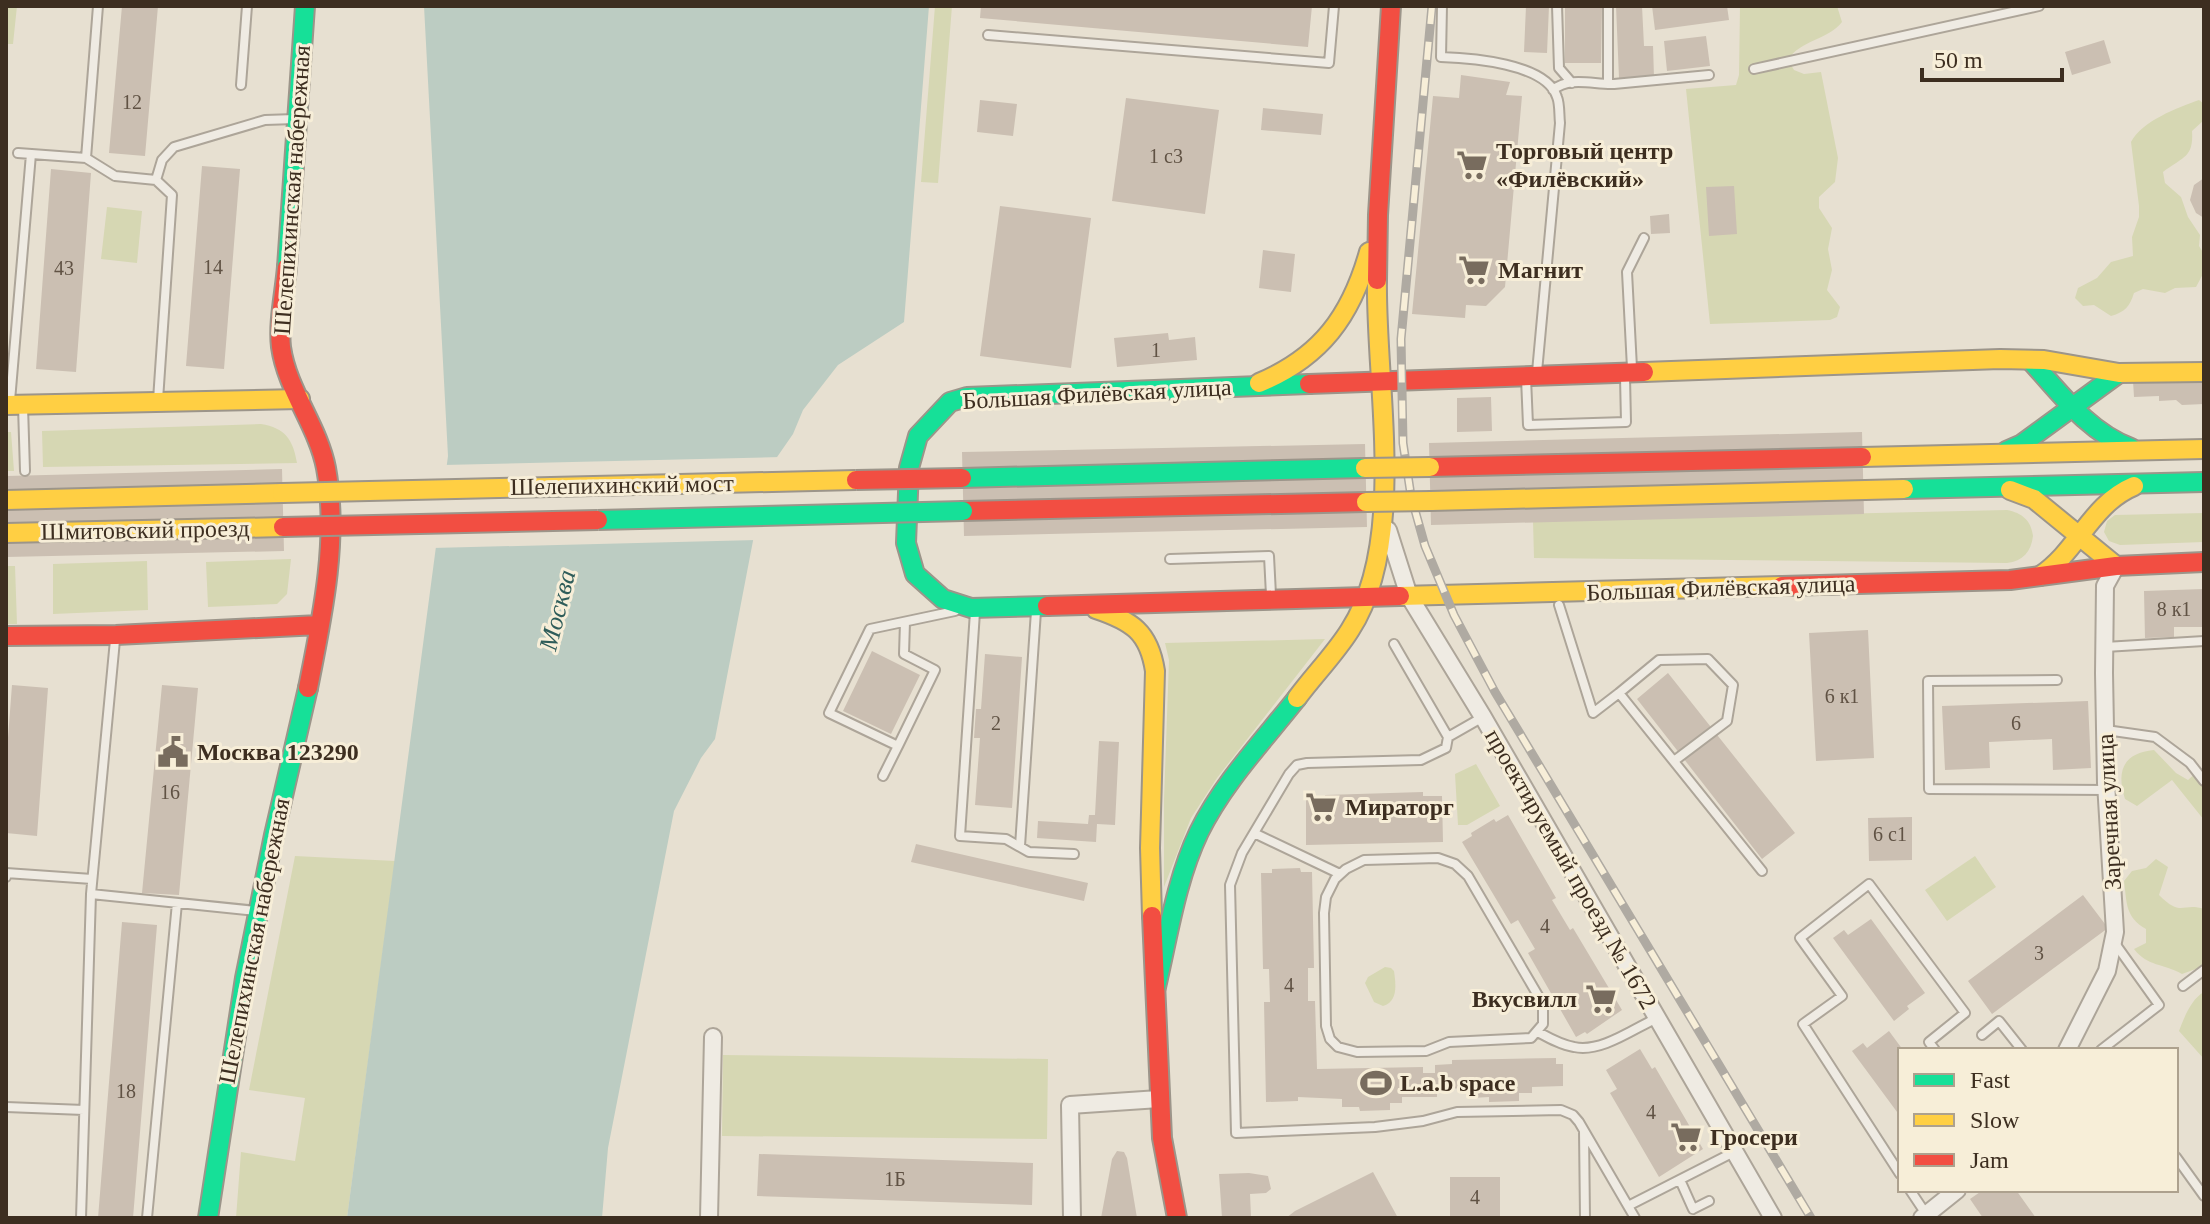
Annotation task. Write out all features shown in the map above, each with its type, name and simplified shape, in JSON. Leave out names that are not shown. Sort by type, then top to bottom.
[{"type":"street","name":"Шелепихинская набережная","points":[[208,1218],[225,1087],[257,911],[319,625],[329,536],[324,458],[316,430],[285,367],[281,345],[305,6]]},
{"type":"street","points":[[1156,987],[1185,867],[1199,832],[1221,794],[1351,629],[1365,598],[1380,547],[1384,514],[1381,382],[1376,327],[1378,215],[1391,6]]},
{"type":"street","points":[[1245,387],[1270,379],[1294,366],[1332,332],[1352,301],[1365,272],[1378,215]]},
{"type":"street","points":[[2000,359],[2027,369],[2042,385],[2044,412],[2031,438]]},
{"type":"street","name":"Большая Филёвская улица","points":[[2204,372],[2119,373],[2030,360],[2000,359],[967,397],[950,402],[918,436],[909,468],[906,543],[915,574],[943,599],[973,608],[2019,579],[2116,566],[2204,562]]},
{"type":"street","points":[[2030,360],[2107,438],[2127,448],[2141,450]]},
{"type":"street","points":[[1996,454],[2031,438],[2119,373]]},
{"type":"street","points":[[13,405],[300,399]]},
{"type":"street","points":[[1996,454],[2204,449]]},
{"type":"street","name":"Шелепихинский мост","points":[[282,493],[1996,454]]},
{"type":"street","points":[[1996,487],[2204,482]]},
{"type":"street","points":[[2040,576],[2055,566],[2109,499],[2129,487],[2142,484]]},
{"type":"street","points":[[1996,487],[2026,495],[2041,504],[2116,566]]},
{"type":"street","name":"Шелепихинский мост","points":[[283,527],[1996,487]]},
{"type":"street","name":"Шмитовский проезд","points":[[6,500],[282,493]]},
{"type":"street","points":[[2019,579],[2035,573],[2051,553],[2054,528],[2041,504]]},
{"type":"street","name":"проектируемый проезд № 1672","points":[[1384,514],[1409,596],[1483,717],[1773,1218]]},
{"type":"street","name":"Шмитовский проезд","points":[[6,533],[283,527]]},
{"type":"street","name":"Заречная улица","points":[[2068,1048],[2107,971],[2115,932],[2106,790],[2105,586],[2116,566]]},
{"type":"street","points":[[1082,605],[1121,619],[1143,633],[1153,653],[1150,848],[1159,1099],[1162,1138],[1177,1218]]},
{"type":"street","points":[[6,636],[116,635],[319,625]]},
{"type":"street","points":[[709,1218],[713,1037]]},
{"type":"street","points":[[1072,1218],[1070,1105],[1159,1099]]},
{"type":"street","points":[[1924,1216],[1954,1192]]},
{"type":"lane","points":[[86,158],[98,6]]},
{"type":"lane","points":[[241,85],[247,6]]},
{"type":"lane","points":[[988,35],[1329,63],[1334,6]]},
{"type":"lane","points":[[1442,6],[1441,57],[1476,58],[1528,73],[1548,83],[1557,96],[1560,123],[1528,425],[1626,422],[1629,373],[1627,272],[1644,238]]},
{"type":"lane","points":[[1557,6],[1559,68],[1572,83]]},
{"type":"lane","points":[[1608,6],[1608,84]]},
{"type":"lane","points":[[1754,69],[2039,6]]},
{"type":"lane","points":[[1553,90],[1559,85],[1591,81],[1608,84],[1709,75]]},
{"type":"lane","points":[[156,180],[162,160],[174,147],[265,120],[296,119]]},
{"type":"lane","points":[[18,153],[86,158],[115,176],[156,180],[172,195],[158,402]]},
{"type":"lane","points":[[25,471],[13,405],[31,154]]},
{"type":"lane","points":[[1170,559],[1269,556],[1272,600]]},
{"type":"lane","points":[[1559,605],[1593,713],[1659,660],[1708,659],[1733,685],[1727,721],[1674,761]]},
{"type":"lane","points":[[1020,846],[1036,606]]},
{"type":"lane","points":[[898,746],[829,713],[870,629],[973,608],[960,836],[1006,839],[1029,852],[1074,854]]},
{"type":"lane","points":[[883,776],[935,670],[904,654],[905,622]]},
{"type":"lane","points":[[81,1218],[91,894],[116,635]]},
{"type":"lane","points":[[2105,647],[2204,641]]},
{"type":"lane","points":[[1394,644],[1448,737],[1446,748],[1425,760],[1297,765],[1237,862],[1230,885],[1236,1133],[1375,1127],[1423,1121],[1457,1112],[1556,1110],[1573,1115],[1584,1130],[1635,1218]]},
{"type":"lane","points":[[2057,680],[1928,681],[1929,789],[2106,790]]},
{"type":"lane","points":[[1619,693],[1762,871]]},
{"type":"lane","points":[[1448,737],[1483,717]]},
{"type":"lane","points":[[2105,730],[2155,737],[2190,763],[2204,781]]},
{"type":"lane","points":[[1254,833],[1340,874]]},
{"type":"lane","points":[[1438,858],[1460,867],[1543,1004],[1545,1015],[1538,1032],[1531,1038],[1445,1043],[1426,1051],[1357,1052],[1338,1047],[1330,1039],[1326,1026],[1324,913],[1326,897],[1340,874],[1364,860],[1438,858]]},
{"type":"lane","points":[[6,874],[92,879]]},
{"type":"lane","points":[[1898,1171],[1803,1024],[1842,996],[1800,938],[1869,884],[1965,1013],[1929,1042],[1934,1048]]},
{"type":"lane","points":[[91,894],[257,911]]},
{"type":"lane","points":[[147,1218],[177,903]]},
{"type":"lane","points":[[2104,1048],[2159,1005],[2113,941]]},
{"type":"lane","points":[[2183,986],[2204,970]]},
{"type":"lane","points":[[1538,1032],[1566,1046],[1585,1048],[1602,1044],[1657,1018]]},
{"type":"lane","points":[[1982,1035],[1999,1021],[2020,1048]]},
{"type":"lane","points":[[6,1107],[84,1110]]},
{"type":"lane","points":[[1584,1130],[1585,1218]]},
{"type":"lane","points":[[1628,1206],[1735,1152]]},
{"type":"lane","points":[[2178,1160],[2204,1196]]},
{"type":"lane","points":[[1680,1180],[1693,1209],[1709,1201]]},
{"type":"lane","points":[[1911,1192],[1924,1216]]},
{"type":"green space","points":[[6,6],[17,6],[13,44],[6,44]]},
{"type":"green space","points":[[935,6],[952,6],[938,183],[921,182]]},
{"type":"green space","points":[[1740,6],[1837,6],[1842,22],[1829,33],[1800,48],[1788,60],[1794,70],[1804,74],[1821,72],[1838,158],[1835,182],[1819,197],[1819,208],[1832,228],[1828,249],[1832,270],[1827,290],[1840,307],[1837,317],[1830,320],[1710,324],[1686,89],[1736,85],[1739,75]]},
{"type":"green space","points":[[2199,100],[2204,104],[2204,120],[2192,131],[2189,152],[2163,172],[2165,183],[2181,197],[2188,217],[2200,235],[2204,272],[2196,287],[2175,288],[2165,293],[2143,289],[2134,293],[2129,305],[2111,316],[2094,305],[2083,306],[2075,298],[2078,288],[2097,278],[2111,262],[2133,256],[2132,237],[2139,217],[2139,206],[2131,142],[2152,122]]},
{"type":"green space","points":[[107,207],[142,211],[137,263],[101,259]]},
{"type":"green space","points":[[261,424],[276,428],[286,436],[297,463],[43,467],[42,431]]},
{"type":"green space","points":[[6,432],[11,432],[14,471],[6,471]]},
{"type":"green space","points":[[2007,510],[2025,518],[2033,536],[2025,555],[2007,563],[1534,558],[1533,521]]},
{"type":"green space","points":[[2204,513],[2204,542],[2120,545],[2109,541],[2104,532],[2107,521],[2115,515]]},
{"type":"green space","points":[[291,559],[287,594],[277,604],[208,607],[206,562]]},
{"type":"green space","points":[[147,561],[148,610],[53,614],[53,564]]},
{"type":"green space","points":[[6,566],[15,566],[17,624],[6,624]]},
{"type":"green space","points":[[1325,639],[1217,778],[1191,818],[1164,887],[1169,660],[1165,643]]},
{"type":"green space","points":[[2154,750],[2176,773],[2188,780],[2198,771],[2204,773],[2204,820],[2172,780],[2137,806],[2125,799],[2121,780],[2124,765],[2135,755]]},
{"type":"green space","points":[[1476,764],[1500,806],[1467,825],[1458,825],[1455,774]]},
{"type":"green space","points":[[295,856],[395,861],[347,1218],[236,1218],[241,1152],[295,1161],[305,1098],[249,1090]]},
{"type":"green space","points":[[1975,856],[1996,887],[1947,921],[1925,890]]},
{"type":"green space","points":[[2156,859],[2168,867],[2159,895],[2178,908],[2204,909],[2204,966],[2182,974],[2150,962],[2134,949],[2146,943],[2146,929],[2131,914],[2124,881],[2132,871],[2146,868]]},
{"type":"green space","points":[[1385,967],[1394,971],[1395,987],[1394,997],[1383,1006],[1374,1002],[1365,983],[1368,977]]},
{"type":"green space","points":[[2204,992],[2204,1059],[2179,1031],[2192,1004]]},
{"type":"green space","points":[[723,1055],[1048,1059],[1047,1139],[722,1136]]},
{"type":"water","name":"Москва","points":[[424,6],[929,6],[904,322],[838,365],[803,410],[793,434],[766,473],[715,739],[701,758],[674,811],[608,1148],[602,1218],[347,1218],[448,456]]},
{"type":"pier","points":[[782,457],[770,474],[757,540],[432,548],[443,465]]},
{"type":"building","points":[[122,6],[158,6],[145,156],[109,153]]},
{"type":"building","points":[[981,6],[1312,6],[1308,47],[980,18]]},
{"type":"building","points":[[1526,6],[1549,6],[1547,53],[1524,52]]},
{"type":"building","points":[[1565,6],[1602,6],[1601,63],[1565,63]]},
{"type":"building","points":[[1616,6],[1642,6],[1644,46],[1653,46],[1654,77],[1619,78]]},
{"type":"building","points":[[1652,6],[1727,6],[1729,20],[1655,30]]},
{"type":"building","points":[[1706,36],[1710,66],[1667,71],[1664,41]]},
{"type":"building","points":[[2104,40],[2111,63],[2072,75],[2065,52]]},
{"type":"building","name":"Торговый центр «Филёвский»","points":[[1461,75],[1510,82],[1506,95],[1522,96],[1505,287],[1486,306],[1466,305],[1465,318],[1412,314],[1433,96],[1459,98]]},
{"type":"building","points":[[1126,98],[1219,110],[1205,214],[1112,201]]},
{"type":"building","points":[[980,100],[1017,104],[1013,136],[977,132]]},
{"type":"building","points":[[1263,108],[1323,114],[1321,135],[1261,130]]},
{"type":"building","points":[[202,166],[240,169],[224,369],[186,366]]},
{"type":"building","points":[[51,169],[91,173],[76,372],[36,369]]},
{"type":"building","points":[[2204,178],[2204,218],[2196,213],[2190,200],[2194,185]]},
{"type":"building","points":[[1734,186],[1737,234],[1709,236],[1706,187]]},
{"type":"building","points":[[1000,206],[1091,218],[1071,368],[980,356]]},
{"type":"building","points":[[1669,214],[1670,233],[1651,234],[1650,216]]},
{"type":"building","points":[[1263,250],[1295,254],[1291,292],[1259,288]]},
{"type":"building","points":[[1168,333],[1169,340],[1195,337],[1197,360],[1117,367],[1114,338]]},
{"type":"building","points":[[2133,381],[2204,383],[2204,404],[2182,405],[2176,400],[2159,401],[2159,396],[2134,397]]},
{"type":"building","points":[[1491,397],[1492,431],[1457,432],[1457,398]]},
{"type":"building","points":[[1862,432],[1864,514],[1431,525],[1429,443]]},
{"type":"building","points":[[1365,444],[1367,527],[964,536],[962,452]]},
{"type":"building","points":[[282,469],[284,551],[6,557],[6,476]]},
{"type":"building","points":[[2204,589],[2204,627],[2174,627],[2174,637],[2145,638],[2144,591]]},
{"type":"building","points":[[1868,630],[1874,758],[1816,761],[1809,633]]},
{"type":"building","points":[[872,651],[920,675],[891,734],[843,711]]},
{"type":"building","points":[[985,654],[1022,657],[1012,808],[975,805],[980,738],[974,738],[976,709],[981,709]]},
{"type":"building","points":[[1668,673],[1795,833],[1762,859],[1637,699]]},
{"type":"building","points":[[12,685],[48,688],[37,836],[6,833],[6,764]]},
{"type":"building","points":[[162,685],[198,688],[179,895],[142,893]]},
{"type":"building","points":[[2088,701],[2091,768],[2053,770],[2052,739],[1989,742],[1990,768],[1945,770],[1942,706]]},
{"type":"building","points":[[1099,741],[1119,742],[1115,825],[1097,824],[1096,842],[1037,838],[1038,821],[1088,824],[1089,815],[1095,815]]},
{"type":"building","points":[[1423,792],[1423,796],[1442,796],[1443,842],[1306,845],[1306,799],[1325,798],[1325,795]]},
{"type":"building","points":[[1508,815],[1556,898],[1552,900],[1570,930],[1573,928],[1622,1010],[1587,1034],[1585,1032],[1576,1037],[1528,953],[1535,949],[1518,920],[1511,924],[1462,842],[1494,819],[1496,822]]},
{"type":"building","points":[[1912,817],[1912,860],[1869,861],[1868,818]]},
{"type":"building","points":[[916,844],[1088,883],[1084,901],[911,862]]},
{"type":"building","points":[[1300,868],[1301,872],[1312,872],[1314,968],[1308,968],[1308,1001],[1315,1001],[1317,1069],[1423,1067],[1423,1073],[1435,1073],[1435,1065],[1452,1064],[1452,1060],[1556,1058],[1556,1064],[1563,1064],[1563,1086],[1532,1087],[1532,1093],[1519,1093],[1519,1101],[1489,1102],[1489,1097],[1472,1098],[1472,1088],[1437,1089],[1437,1097],[1402,1097],[1402,1103],[1390,1103],[1390,1110],[1360,1111],[1359,1107],[1342,1107],[1342,1099],[1298,1097],[1298,1101],[1266,1102],[1264,1002],[1270,1002],[1269,969],[1263,969],[1261,873],[1272,873],[1272,869]]},
{"type":"building","points":[[2083,895],[2108,928],[1992,1014],[1968,981]]},
{"type":"building","points":[[1871,919],[1925,993],[1907,1006],[1909,1009],[1894,1021],[1833,938],[1844,930],[1848,935]]},
{"type":"building","points":[[122,922],[157,925],[133,1218],[98,1218]]},
{"type":"building","points":[[1889,1031],[1902,1048],[1898,1048],[1898,1113],[1852,1051],[1863,1043],[1867,1048]]},
{"type":"building","points":[[1640,1049],[1652,1069],[1655,1067],[1703,1149],[1659,1177],[1610,1093],[1617,1089],[1606,1070]]},
{"type":"building","points":[[1117,1151],[1124,1152],[1127,1158],[1137,1218],[1101,1218],[1112,1159]]},
{"type":"building","points":[[759,1154],[1033,1163],[1032,1205],[757,1196]]},
{"type":"building","points":[[1373,1172],[1398,1218],[1286,1218],[1295,1211]]},
{"type":"building","points":[[1219,1174],[1268,1176],[1271,1189],[1266,1193],[1250,1194],[1251,1217],[1222,1218]]},
{"type":"building","points":[[1450,1177],[1500,1177],[1500,1218],[1450,1218]]},
{"type":"building","points":[[1980,1192],[2017,1192],[2036,1218],[1983,1218],[1970,1199]]},
{"type":"railway","points":[[1432,6],[1401,339],[1403,443],[1411,496],[1425,546],[1454,615],[1495,692],[1811,1218]]},
{"type":"traffic: fast","points":[[287,267],[305,6]]},
{"type":"traffic: fast","points":[[2030,360],[2088,422],[2131,448]]},
{"type":"traffic: fast","points":[[2006,451],[2022,444],[2119,373]]},
{"type":"traffic: fast","points":[[1047,606],[971,608],[943,599],[915,574],[906,543],[909,468],[918,436],[950,402],[967,397],[1309,384]]},
{"type":"traffic: fast","points":[[962,478],[1365,468]]},
{"type":"traffic: fast","points":[[1904,489],[2204,482]]},
{"type":"traffic: fast","points":[[598,520],[963,511]]},
{"type":"traffic: fast","points":[[208,1218],[245,978],[308,688]]},
{"type":"traffic: fast","points":[[1156,987],[1178,889],[1199,832],[1232,779],[1297,698]]},
{"type":"traffic: slow","points":[[1259,383],[1300,361],[1330,332],[1353,296],[1369,252]]},
{"type":"traffic: slow","points":[[1297,698],[1350,630],[1368,594],[1378,552],[1384,507],[1384,460],[1377,280]]},
{"type":"traffic: slow","points":[[1644,372],[2000,359],[2044,360],[2119,373],[2204,372]]},
{"type":"traffic: slow","points":[[6,405],[300,399]]},
{"type":"traffic: slow","points":[[1862,457],[2204,449]]},
{"type":"traffic: slow","points":[[1365,468],[1430,467]]},
{"type":"traffic: slow","points":[[282,493],[856,480]]},
{"type":"traffic: slow","points":[[2040,576],[2065,554],[2107,504],[2134,486]]},
{"type":"traffic: slow","points":[[1431,501],[1904,489]]},
{"type":"traffic: slow","points":[[2010,490],[2034,499],[2116,566]]},
{"type":"traffic: slow","points":[[6,500],[282,493]]},
{"type":"traffic: slow","points":[[1366,502],[1431,501]]},
{"type":"traffic: slow","points":[[6,533],[283,527]]},
{"type":"traffic: slow","points":[[1400,596],[1782,586]]},
{"type":"traffic: slow","points":[[1096,609],[1120,618],[1137,630],[1148,647],[1155,671],[1150,848],[1152,916]]},
{"type":"traffic: jam","points":[[1377,280],[1391,6]]},
{"type":"traffic: jam","points":[[287,267],[280,337],[284,363],[322,453],[330,495],[327,578],[308,688]]},
{"type":"traffic: jam","points":[[1309,384],[1644,372]]},
{"type":"traffic: jam","points":[[1430,467],[1862,457]]},
{"type":"traffic: jam","points":[[856,480],[962,478]]},
{"type":"traffic: jam","points":[[963,511],[1366,502]]},
{"type":"traffic: jam","points":[[283,527],[598,520]]},
{"type":"traffic: jam","points":[[1782,586],[2010,580],[2116,566],[2204,562]]},
{"type":"traffic: jam","points":[[1047,606],[1400,596]]},
{"type":"traffic: jam","points":[[6,636],[116,635],[319,625]]},
{"type":"traffic: jam","points":[[1152,916],[1162,1138],[1177,1218]]},
{"type":"place","name":"Торговый центр «Филёвский»","points":[[1472,165]]},
{"type":"place","name":"Магнит","points":[[1474,270]]},
{"type":"place","name":"Москва 123290","points":[[173,752]]},
{"type":"place","name":"Мираторг","points":[[1321,807]]},
{"type":"place","name":"Вкусвилл","points":[[1601,999]]},
{"type":"place","name":"L.a.b space","points":[[1376,1083]]},
{"type":"place","name":"Гросери","points":[[1686,1137]]}]
